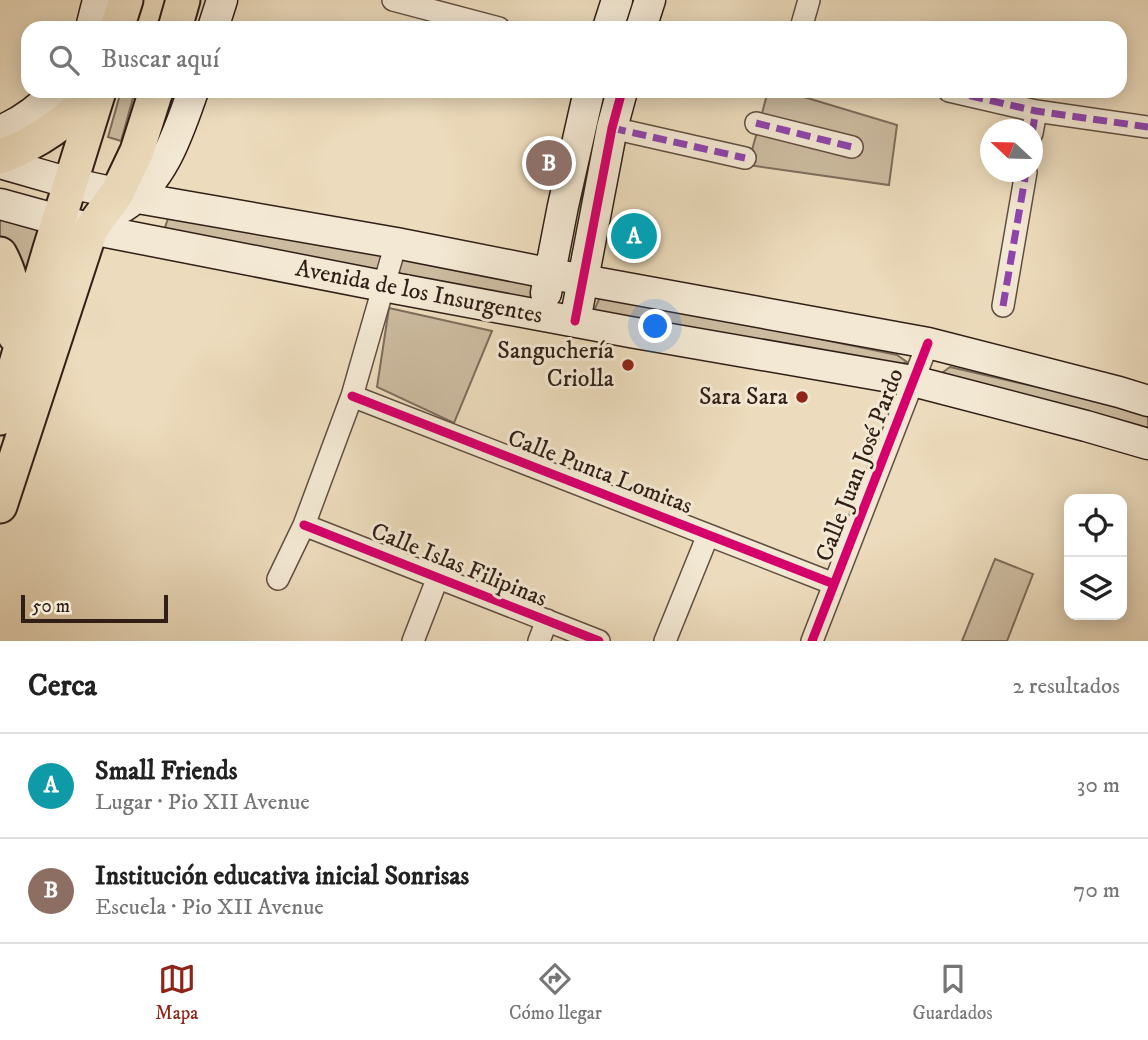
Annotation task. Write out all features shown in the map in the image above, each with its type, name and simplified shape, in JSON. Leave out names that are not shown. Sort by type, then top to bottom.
[{"type":"main road","points":[[93,21],[98,0]]},
{"type":"main road","points":[[119,21],[126,0]]},
{"type":"main road","points":[[177,21],[183,0]]},
{"type":"main road","points":[[215,21],[222,0]]},
{"type":"main road","points":[[610,21],[617,0]]},
{"type":"main road","points":[[643,21],[650,0]]},
{"type":"main road","points":[[0,131],[17,124],[50,98]]},
{"type":"main road","points":[[0,157],[51,131],[90,98]]},
{"type":"main road","points":[[0,418],[95,98]]},
{"type":"main road","points":[[127,195],[154,98]]},
{"type":"main road","points":[[0,506],[91,229],[127,195],[159,171],[181,127],[190,98]]},
{"type":"main road","points":[[542,315],[587,98]]},
{"type":"main road","points":[[575,321],[620,98]]},
{"type":"main road","name":"Avenida de los Insurgentes","points":[[0,163],[70,183],[127,195],[928,342],[1148,401]]},
{"type":"main road","name":"Avenida de los Insurgentes","points":[[0,204],[91,229],[383,286],[913,381],[1148,444]]},
{"type":"main road","points":[[563,206],[595,212]]},
{"type":"main road","points":[[0,254],[15,302],[12,377]]},
{"type":"street","points":[[393,0],[472,21]]},
{"type":"street","points":[[803,21],[808,0]]},
{"type":"street","points":[[979,98],[1036,111],[1148,127]]},
{"type":"street","points":[[1035,119],[1036,111]]},
{"type":"street","points":[[756,123],[852,147]]},
{"type":"street","points":[[612,128],[745,158]]},
{"type":"street","points":[[1003,306],[1024,182]]},
{"type":"street","points":[[278,579],[304,525],[352,396],[396,243]]},
{"type":"street","name":"Calle Juan José Pardo","points":[[812,641],[928,342]]},
{"type":"street","name":"Calle Punta Lomitas","points":[[352,396],[834,584]]},
{"type":"street","name":"Calle Islas Filipinas","points":[[304,525],[599,641]]},
{"type":"street","points":[[665,641],[708,535]]},
{"type":"street","points":[[413,641],[438,578]]},
{"type":"street","points":[[539,641],[547,620]]},
{"type":"shaded area","points":[[119,98],[133,98],[121,141],[108,137]]},
{"type":"shaded area","points":[[766,98],[807,98],[897,125],[889,185],[748,165]]},
{"type":"shaded area","points":[[170,213],[539,283],[533,304],[162,236]]},
{"type":"shaded area","points":[[0,218],[41,229],[25,286],[0,238]]},
{"type":"shaded area","points":[[600,297],[897,355],[907,362],[895,367],[593,313]]},
{"type":"shaded area","points":[[389,308],[492,331],[454,423],[377,387]]},
{"type":"shaded area","points":[[950,367],[1148,414],[1148,434],[939,375]]},
{"type":"shaded area","points":[[995,559],[1033,574],[1007,641],[962,641]]},
{"type":"marked path","points":[[979,98],[1036,111],[1148,127]]},
{"type":"marked path","points":[[1035,119],[1036,111]]},
{"type":"marked path","points":[[756,123],[852,147]]},
{"type":"marked path","points":[[612,128],[745,158]]},
{"type":"marked path","points":[[1003,306],[1024,182]]},
{"type":"cycle path","points":[[575,321],[620,98]]},
{"type":"cycle path","points":[[812,641],[928,343]]},
{"type":"cycle path","points":[[352,396],[834,584]]},
{"type":"cycle path","points":[[304,525],[599,641]]},
{"type":"place","name":"Institución educativa inicial Sonrisas","points":[[549,163]]},
{"type":"place","name":"Small Friends","points":[[634,236]]},
{"type":"place","name":"Sanguchería Criolla","points":[[628,365]]},
{"type":"place","name":"Sara Sara","points":[[802,397]]}]
